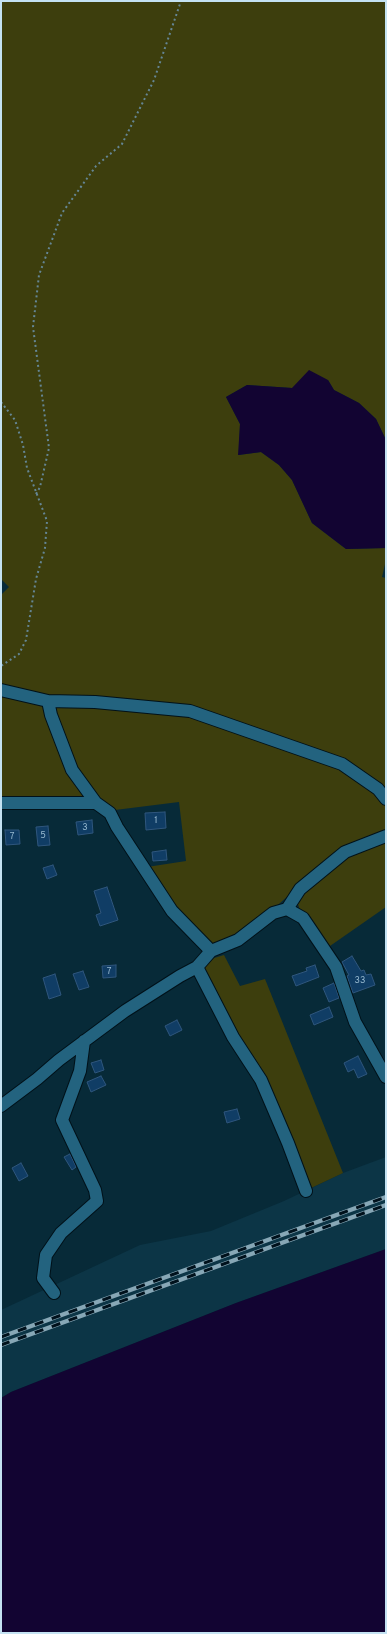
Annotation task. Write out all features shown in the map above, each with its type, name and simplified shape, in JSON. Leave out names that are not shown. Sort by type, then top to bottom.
[{"type":"street","points":[[1,690],[48,701],[96,702],[190,711],[342,764],[378,789],[386,799]]},
{"type":"street","points":[[48,701],[51,715],[72,770],[96,803],[110,814],[172,911],[211,951]]},
{"type":"street","points":[[1,803],[96,803]]},
{"type":"street","points":[[1,1106],[37,1079],[59,1060],[131,1007],[197,967],[211,951],[238,940],[273,914],[287,909],[300,889],[345,852],[386,836]]},
{"type":"street","points":[[287,909],[303,918],[336,967],[355,1022],[386,1076]]},
{"type":"street","points":[[197,967],[233,1037],[261,1080],[288,1143],[306,1191]]},
{"type":"street","points":[[54,1293],[43,1278],[46,1255],[61,1233],[96,1201],[95,1190],[62,1120],[80,1071],[84,1041]]},
{"type":"path","points":[[36,494],[40,487],[49,448],[33,327],[38,275],[62,213],[96,166],[122,144],[154,80],[182,1]]},
{"type":"path","points":[[1,402],[15,420],[23,445],[27,468],[47,521],[45,548],[36,579],[26,640],[19,654],[1,666]]},
{"type":"shaded area","points":[[1,1],[386,1],[386,440],[376,419],[359,403],[334,390],[328,380],[292,388],[247,385],[226,397],[240,424],[239,455],[261,452],[279,465],[292,480],[312,523],[346,549],[386,548],[386,560],[382,577],[386,578],[386,833],[297,888],[271,911],[236,936],[214,944],[206,942],[180,913],[147,867],[186,861],[179,802],[115,810],[1,798],[1,595],[9,587],[1,579]]},
{"type":"shaded area","points":[[309,370],[328,380],[334,390],[359,403],[376,419],[386,440],[386,548],[346,549],[312,523],[292,480],[279,465],[261,452],[238,455],[240,424],[226,397],[247,385],[292,388]]},
{"type":"shaded area","points":[[386,839],[386,907],[330,946],[301,912],[297,902],[303,893],[348,856]]},
{"type":"shaded area","points":[[224,955],[240,986],[265,979],[343,1173],[309,1189],[202,968],[214,958]]},
{"type":"shaded area","points":[[386,1157],[386,1249],[236,1303],[11,1392],[1,1398],[1,1310],[140,1245],[211,1231],[284,1201],[343,1173]]},
{"type":"shaded area","points":[[386,1249],[386,1633],[1,1633],[1,1398],[11,1392],[236,1303]]},
{"type":"building","points":[[165,812],[166,828],[146,830],[145,813]]},
{"type":"building","points":[[92,820],[93,833],[78,835],[76,822]]},
{"type":"building","points":[[48,826],[50,845],[38,846],[36,827]]},
{"type":"building","points":[[5,830],[19,830],[20,844],[6,845]]},
{"type":"building","points":[[166,850],[167,860],[153,861],[152,852]]},
{"type":"building","points":[[53,865],[57,875],[47,879],[43,868]]},
{"type":"building","points":[[107,887],[118,920],[100,926],[96,915],[101,913],[94,891]]},
{"type":"building","points":[[352,956],[361,971],[364,970],[366,975],[371,974],[375,985],[353,993],[347,976],[349,975],[342,962]]},
{"type":"building","points":[[116,965],[116,977],[103,978],[102,966]]},
{"type":"building","points":[[315,965],[319,977],[296,986],[292,976],[307,971],[306,968]]},
{"type":"building","points":[[83,971],[89,987],[79,990],[73,974]]},
{"type":"building","points":[[55,974],[61,995],[49,999],[43,978]]},
{"type":"building","points":[[334,983],[339,998],[329,1002],[323,988]]},
{"type":"building","points":[[329,1007],[333,1017],[314,1025],[310,1015]]},
{"type":"building","points":[[177,1020],[182,1030],[170,1036],[165,1026]]},
{"type":"building","points":[[358,1056],[367,1074],[358,1078],[354,1069],[348,1072],[344,1063]]},
{"type":"building","points":[[101,1060],[104,1070],[95,1073],[91,1063]]},
{"type":"building","points":[[101,1076],[106,1085],[91,1092],[87,1082]]},
{"type":"building","points":[[237,1109],[240,1119],[227,1123],[224,1112]]},
{"type":"building","points":[[70,1154],[76,1167],[72,1170],[64,1157]]},
{"type":"building","points":[[21,1163],[28,1176],[19,1181],[12,1168]]},
{"type":"railway","points":[[1,1337],[386,1197]]},
{"type":"railway","points":[[1,1345],[386,1205]]}]
